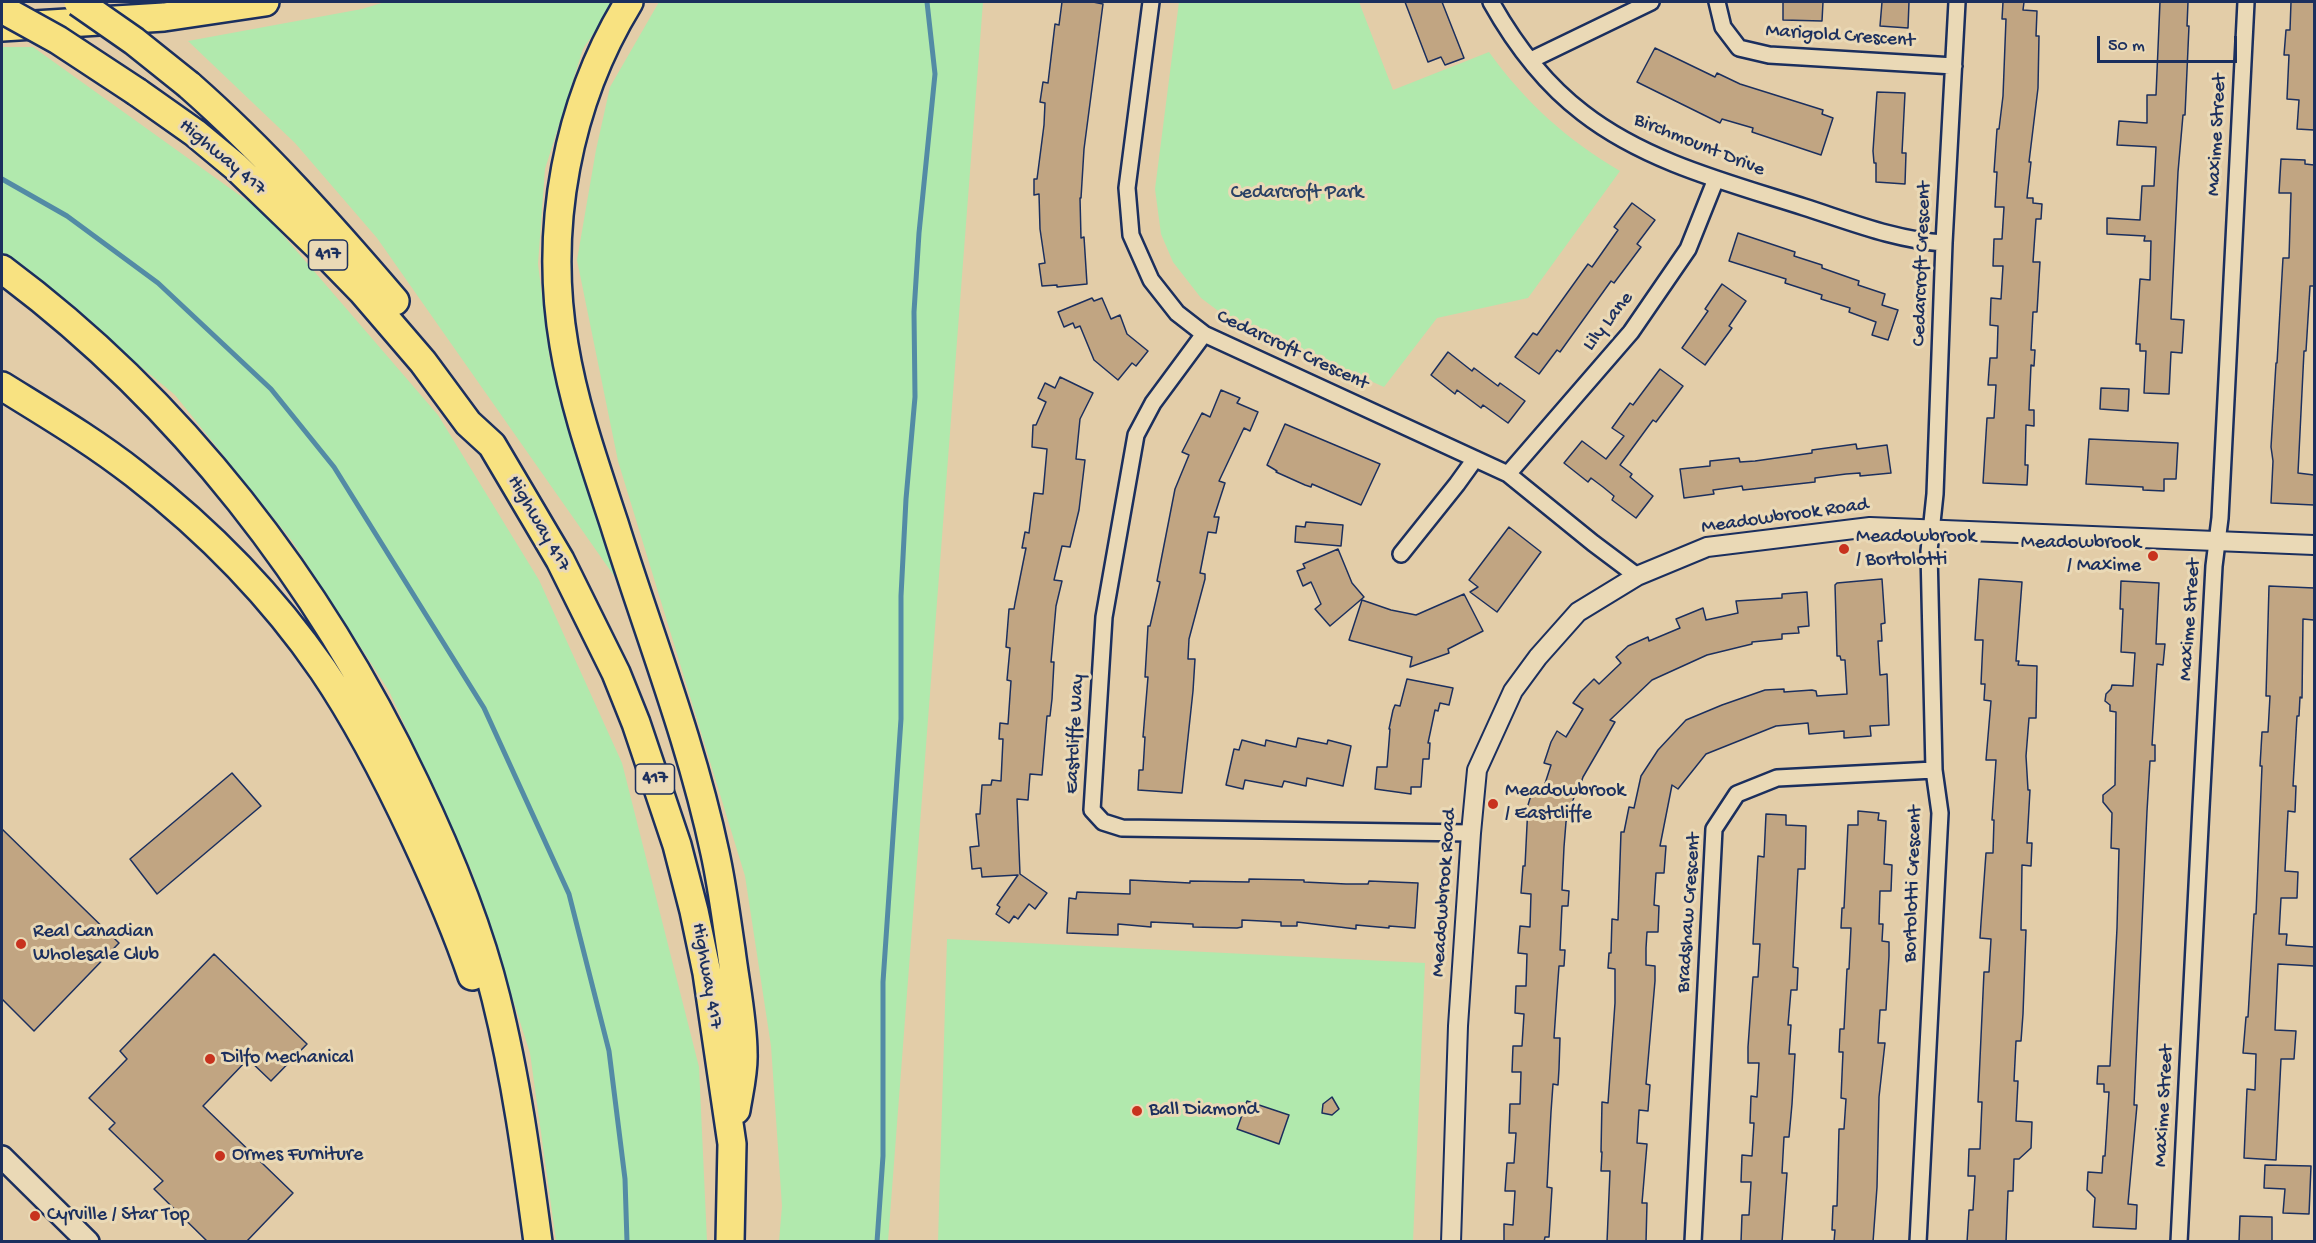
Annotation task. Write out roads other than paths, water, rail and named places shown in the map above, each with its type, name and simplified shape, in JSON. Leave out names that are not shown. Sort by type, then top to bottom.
[{"type":"highway","points":[[78,2],[134,41],[189,85],[222,114],[283,176],[345,243],[415,325],[483,416],[492,445]]},
{"type":"highway","points":[[2,27],[164,17],[265,2]]},
{"type":"highway","points":[[629,2],[593,70],[573,135],[558,215],[558,298],[564,345],[577,405],[684,737],[716,853],[744,1053],[732,1144]]},
{"type":"highway","name":"Highway 417","points":[[2,9],[58,40],[195,133],[236,167],[326,253],[408,344],[468,423],[492,445],[560,560],[611,662],[636,723],[677,845],[707,973],[732,1144],[730,1242]]},
{"type":"highway","points":[[2,269],[90,343],[174,424],[245,507],[312,598],[371,697],[405,760],[444,847],[472,921],[496,996],[514,1080],[538,1242]]},
{"type":"highway","points":[[2,386],[98,447],[169,503],[204,534],[260,591],[322,669],[367,741],[408,823],[440,893],[466,958],[481,1005],[514,1080]]},
{"type":"main road","points":[[2,1157],[88,1242]]},
{"type":"street","name":"Cedarcroft Crescent","points":[[1151,2],[1127,188],[1131,235],[1151,280],[1177,313],[1204,334],[1508,474],[1637,576]]},
{"type":"street","name":"Birchmount Drive","points":[[1491,2],[1517,45],[1560,92],[1583,113],[1618,136],[1659,156],[1716,179],[1841,219],[1923,242],[1944,243]]},
{"type":"street","points":[[1531,60],[1651,2]]},
{"type":"street","name":"Marigold Crescent","points":[[1717,2],[1723,27],[1739,48],[1769,55],[1954,66]]},
{"type":"street","name":"Cedarcroft Crescent","points":[[1931,528],[1935,494],[1944,243],[1957,2]]},
{"type":"street","name":"Maxime Street","points":[[2179,1242],[2200,807],[2246,2]]},
{"type":"street","name":"Lily Lane","points":[[1508,474],[1631,332],[1688,249],[1716,179]]},
{"type":"street","name":"Eastcliffe Way","points":[[1204,334],[1154,404],[1136,435],[1104,617],[1092,810],[1102,822],[1122,828],[1471,833]]},
{"type":"street","points":[[1401,554],[1475,459]]},
{"type":"street","name":"Meadowbrook Road","points":[[1450,1242],[1458,1026],[1477,770],[1513,691],[1538,657],[1578,612],[1637,576],[1707,547],[1870,527],[2314,545]]},
{"type":"street","name":"Bortolotti Crescent","points":[[1918,1242],[1940,813],[1934,771],[1929,551],[1931,528]]},
{"type":"street","name":"Bradshaw Crescent","points":[[1693,1242],[1714,829],[1737,794],[1777,778],[1934,771]]},
{"type":"waterway","points":[[877,1242],[883,1156],[883,982],[901,719],[901,596],[906,499],[915,397],[914,312],[919,233],[935,74],[927,2]]},
{"type":"waterway","points":[[2,179],[67,216],[158,283],[271,389],[334,467],[484,708],[569,894],[609,1051],[625,1179],[627,1242]]},
{"type":"place","name":"Meadowbrook / Bortolotti","points":[[1844,549]]},
{"type":"place","name":"Meadowbrook / Maxime","points":[[2153,556]]},
{"type":"place","name":"Meadowbrook / Eastcliffe","points":[[1493,804]]},
{"type":"place","name":"Real Canadian Wholesale Club","points":[[21,944]]},
{"type":"place","name":"Dilfo Mechanical","points":[[210,1059]]},
{"type":"place","name":"Ball Diamond","points":[[1137,1111]]},
{"type":"place","name":"Ormes Furniture","points":[[220,1156]]},
{"type":"place","name":"Cyrville / Star Top","points":[[35,1216]]},
{"type":"park label","name":"Cedarcroft Park","points":[[1297,194]]}]
